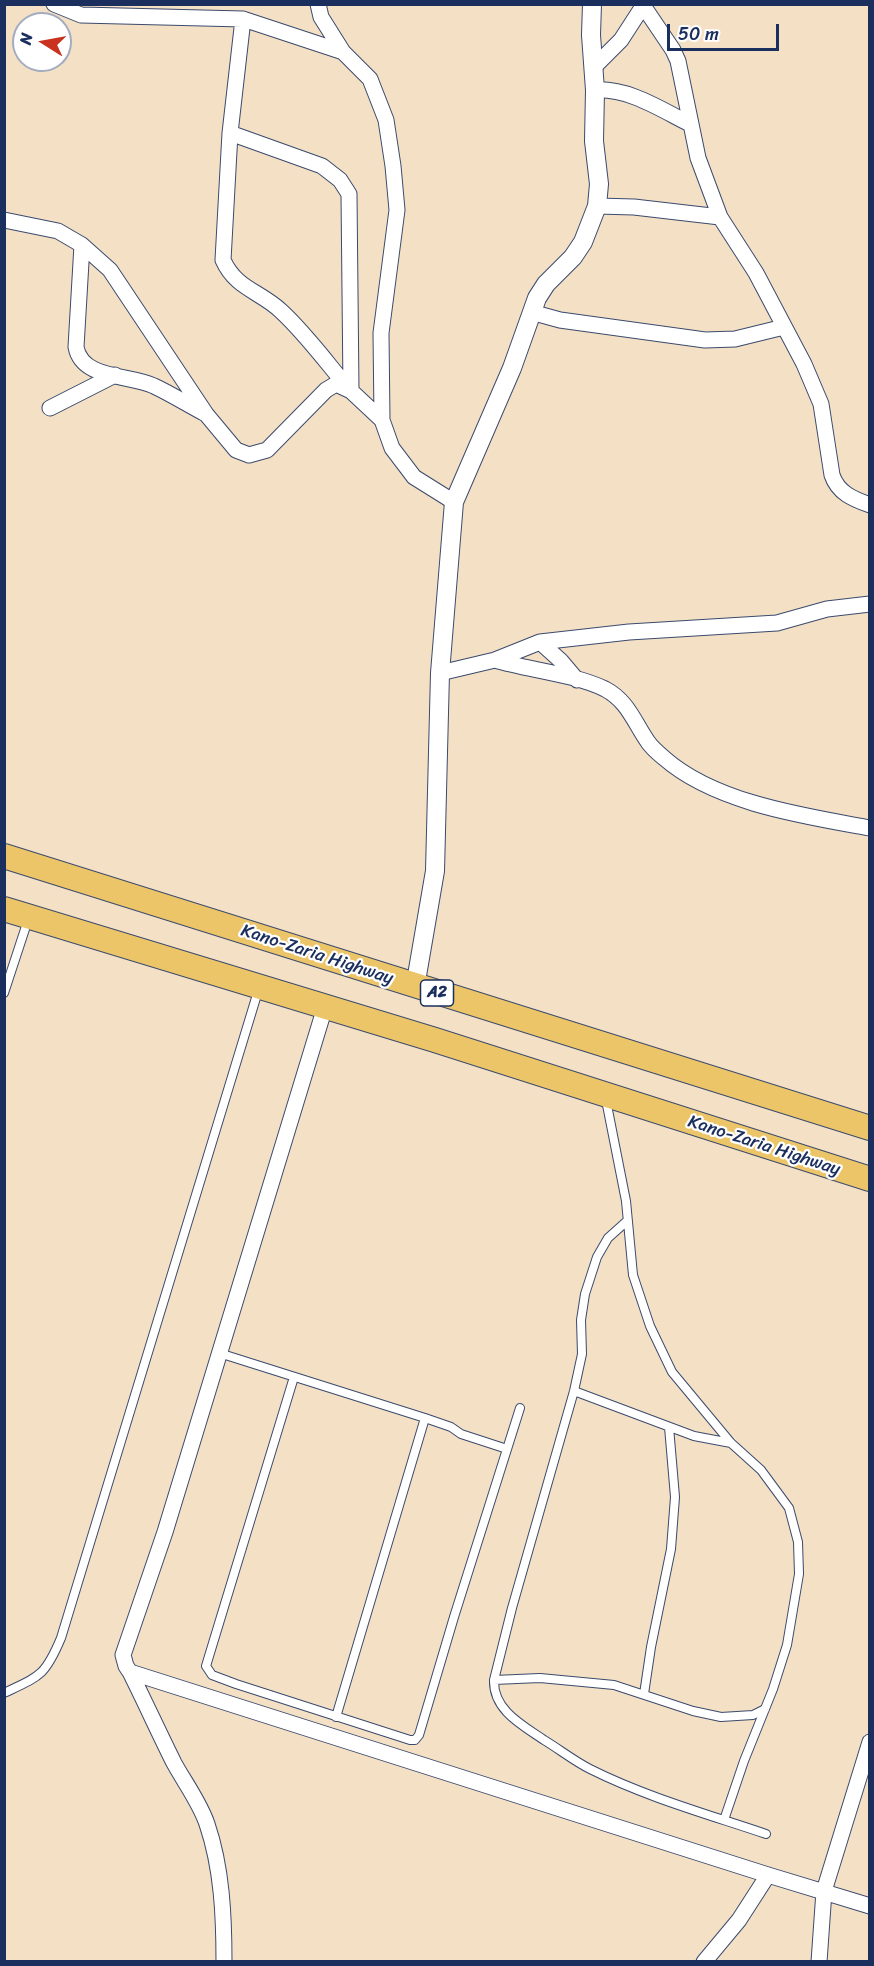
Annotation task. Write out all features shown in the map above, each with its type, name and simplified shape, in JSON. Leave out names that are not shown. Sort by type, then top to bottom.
[{"type":"highway","name":"Kano-Zaria Highway","points":[[4,856],[415,987],[870,1128]]},
{"type":"highway","name":"Kano-Zaria Highway","points":[[11,913],[325,1007],[870,1179]]},
{"type":"street","points":[[54,4],[81,15],[243,19],[343,52]]},
{"type":"street","points":[[318,4],[321,17],[343,52],[370,79],[386,120],[397,210],[381,333],[382,420],[393,448],[414,477],[454,502]]},
{"type":"street","points":[[415,987],[435,871],[440,673],[454,502],[512,368],[531,312],[546,284],[573,257],[583,242],[597,206],[599,184],[594,141],[592,4]]},
{"type":"street","points":[[593,68],[621,40],[642,5],[674,50],[698,158],[720,217],[756,273],[804,364],[822,404],[835,483],[850,497],[870,506]]},
{"type":"street","points":[[243,19],[230,133],[223,260],[229,273],[237,282],[271,302],[284,313],[351,391],[382,420]]},
{"type":"street","points":[[595,90],[609,89],[624,92],[690,124]]},
{"type":"street","points":[[230,133],[321,166],[340,180],[349,194],[351,391]]},
{"type":"street","points":[[597,206],[634,207],[720,217]]},
{"type":"street","points":[[4,220],[58,231],[82,244],[110,270],[206,414],[236,450],[249,455],[267,450],[326,390],[336,384],[351,391]]},
{"type":"street","points":[[82,244],[77,355],[95,371],[152,385],[206,414]]},
{"type":"street","points":[[531,312],[560,320],[705,340],[735,339],[784,327]]},
{"type":"street","points":[[51,408],[115,375]]},
{"type":"street","points":[[440,673],[495,660],[540,642],[629,632],[777,623],[818,611],[870,604]]},
{"type":"street","points":[[540,642],[577,680]]},
{"type":"street","points":[[495,660],[605,689],[618,697],[630,710],[649,744],[676,769],[728,794],[870,828]]},
{"type":"street","points":[[224,1962],[224,1926],[218,1876],[213,1844],[206,1821],[174,1763],[126,1666],[123,1655],[165,1532],[325,1007]]},
{"type":"street","points":[[130,1672],[870,1906]]},
{"type":"street","points":[[819,1962],[824,1891],[870,1742]]},
{"type":"street","points":[[704,1962],[739,1920],[768,1875]]},
{"type":"lane","points":[[4,993],[11,913]]},
{"type":"lane","points":[[4,1694],[44,1671],[61,1638],[259,987]]},
{"type":"lane","points":[[606,1096],[624,1189],[633,1275],[654,1335],[672,1372],[731,1443],[761,1470],[789,1508],[798,1542],[799,1574],[787,1645],[724,1820]]},
{"type":"lane","points":[[627,1221],[608,1238],[602,1247],[585,1294],[581,1320],[582,1354],[574,1391],[512,1608],[494,1680],[495,1692],[507,1713],[518,1723],[588,1768],[639,1792],[766,1834]]},
{"type":"lane","points":[[219,1353],[425,1418],[451,1427],[461,1434],[507,1449]]},
{"type":"lane","points":[[294,1377],[206,1666],[212,1675],[411,1740],[418,1737],[520,1408]]},
{"type":"lane","points":[[574,1391],[694,1436],[731,1443]]},
{"type":"lane","points":[[336,1717],[425,1418]]},
{"type":"lane","points":[[644,1694],[671,1549],[675,1497],[669,1426]]},
{"type":"lane","points":[[494,1680],[540,1678],[614,1685],[693,1711],[720,1717],[753,1715],[765,1709]]}]
